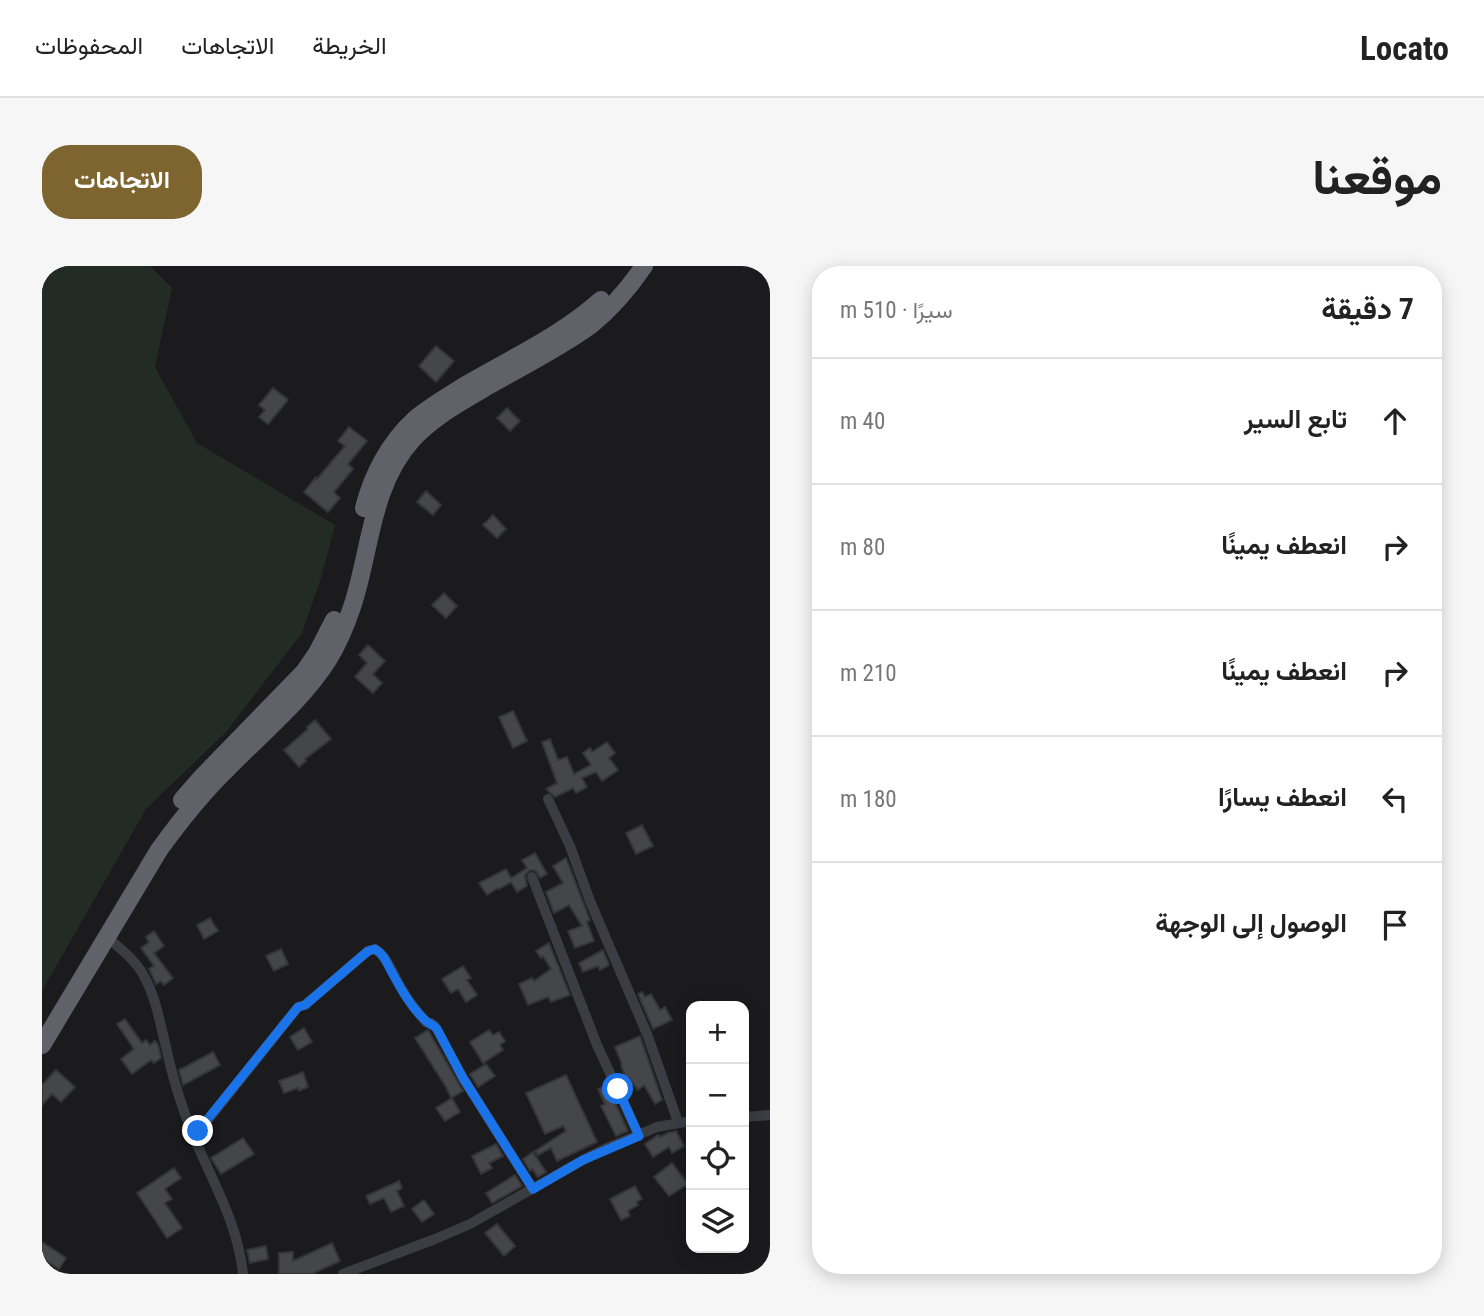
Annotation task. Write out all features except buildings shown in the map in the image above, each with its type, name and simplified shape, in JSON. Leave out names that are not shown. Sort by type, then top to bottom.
[{"type":"highway","points":[[42,1022],[170,814],[202,777],[304,672],[317,653],[331,628],[350,573],[372,481],[396,441],[415,420],[439,402],[589,311],[631,266]]},
{"type":"highway","points":[[42,1045],[159,850],[185,815],[226,769],[276,721],[327,661],[352,606],[379,498],[398,459],[412,440],[448,409],[569,340],[593,323],[614,303],[644,266]]},
{"type":"street","points":[[548,799],[647,1034],[678,1122]]},
{"type":"street","points":[[532,877],[597,1045],[639,1136]]},
{"type":"street","points":[[107,937],[134,962],[144,976],[158,1009],[174,1082],[192,1136],[230,1215],[243,1274]]},
{"type":"street","points":[[192,1136],[298,1007],[305,1005],[368,951],[375,949],[383,954],[404,993],[420,1015],[437,1029],[463,1078],[533,1189]]},
{"type":"street","points":[[749,1117],[770,1115]]},
{"type":"street","points":[[343,1274],[458,1229],[583,1160],[657,1127],[686,1121]]},
{"type":"shaded area","points":[[42,266],[150,266],[172,288],[155,367],[197,443],[335,525],[322,575],[302,633],[226,732],[146,809],[42,991]]},
{"type":"route","points":[[198,1131],[298,1007],[305,1005],[368,951],[375,949],[383,954],[404,993],[420,1015],[437,1029],[463,1078],[533,1189],[607,1148],[639,1136],[618,1089]]}]
